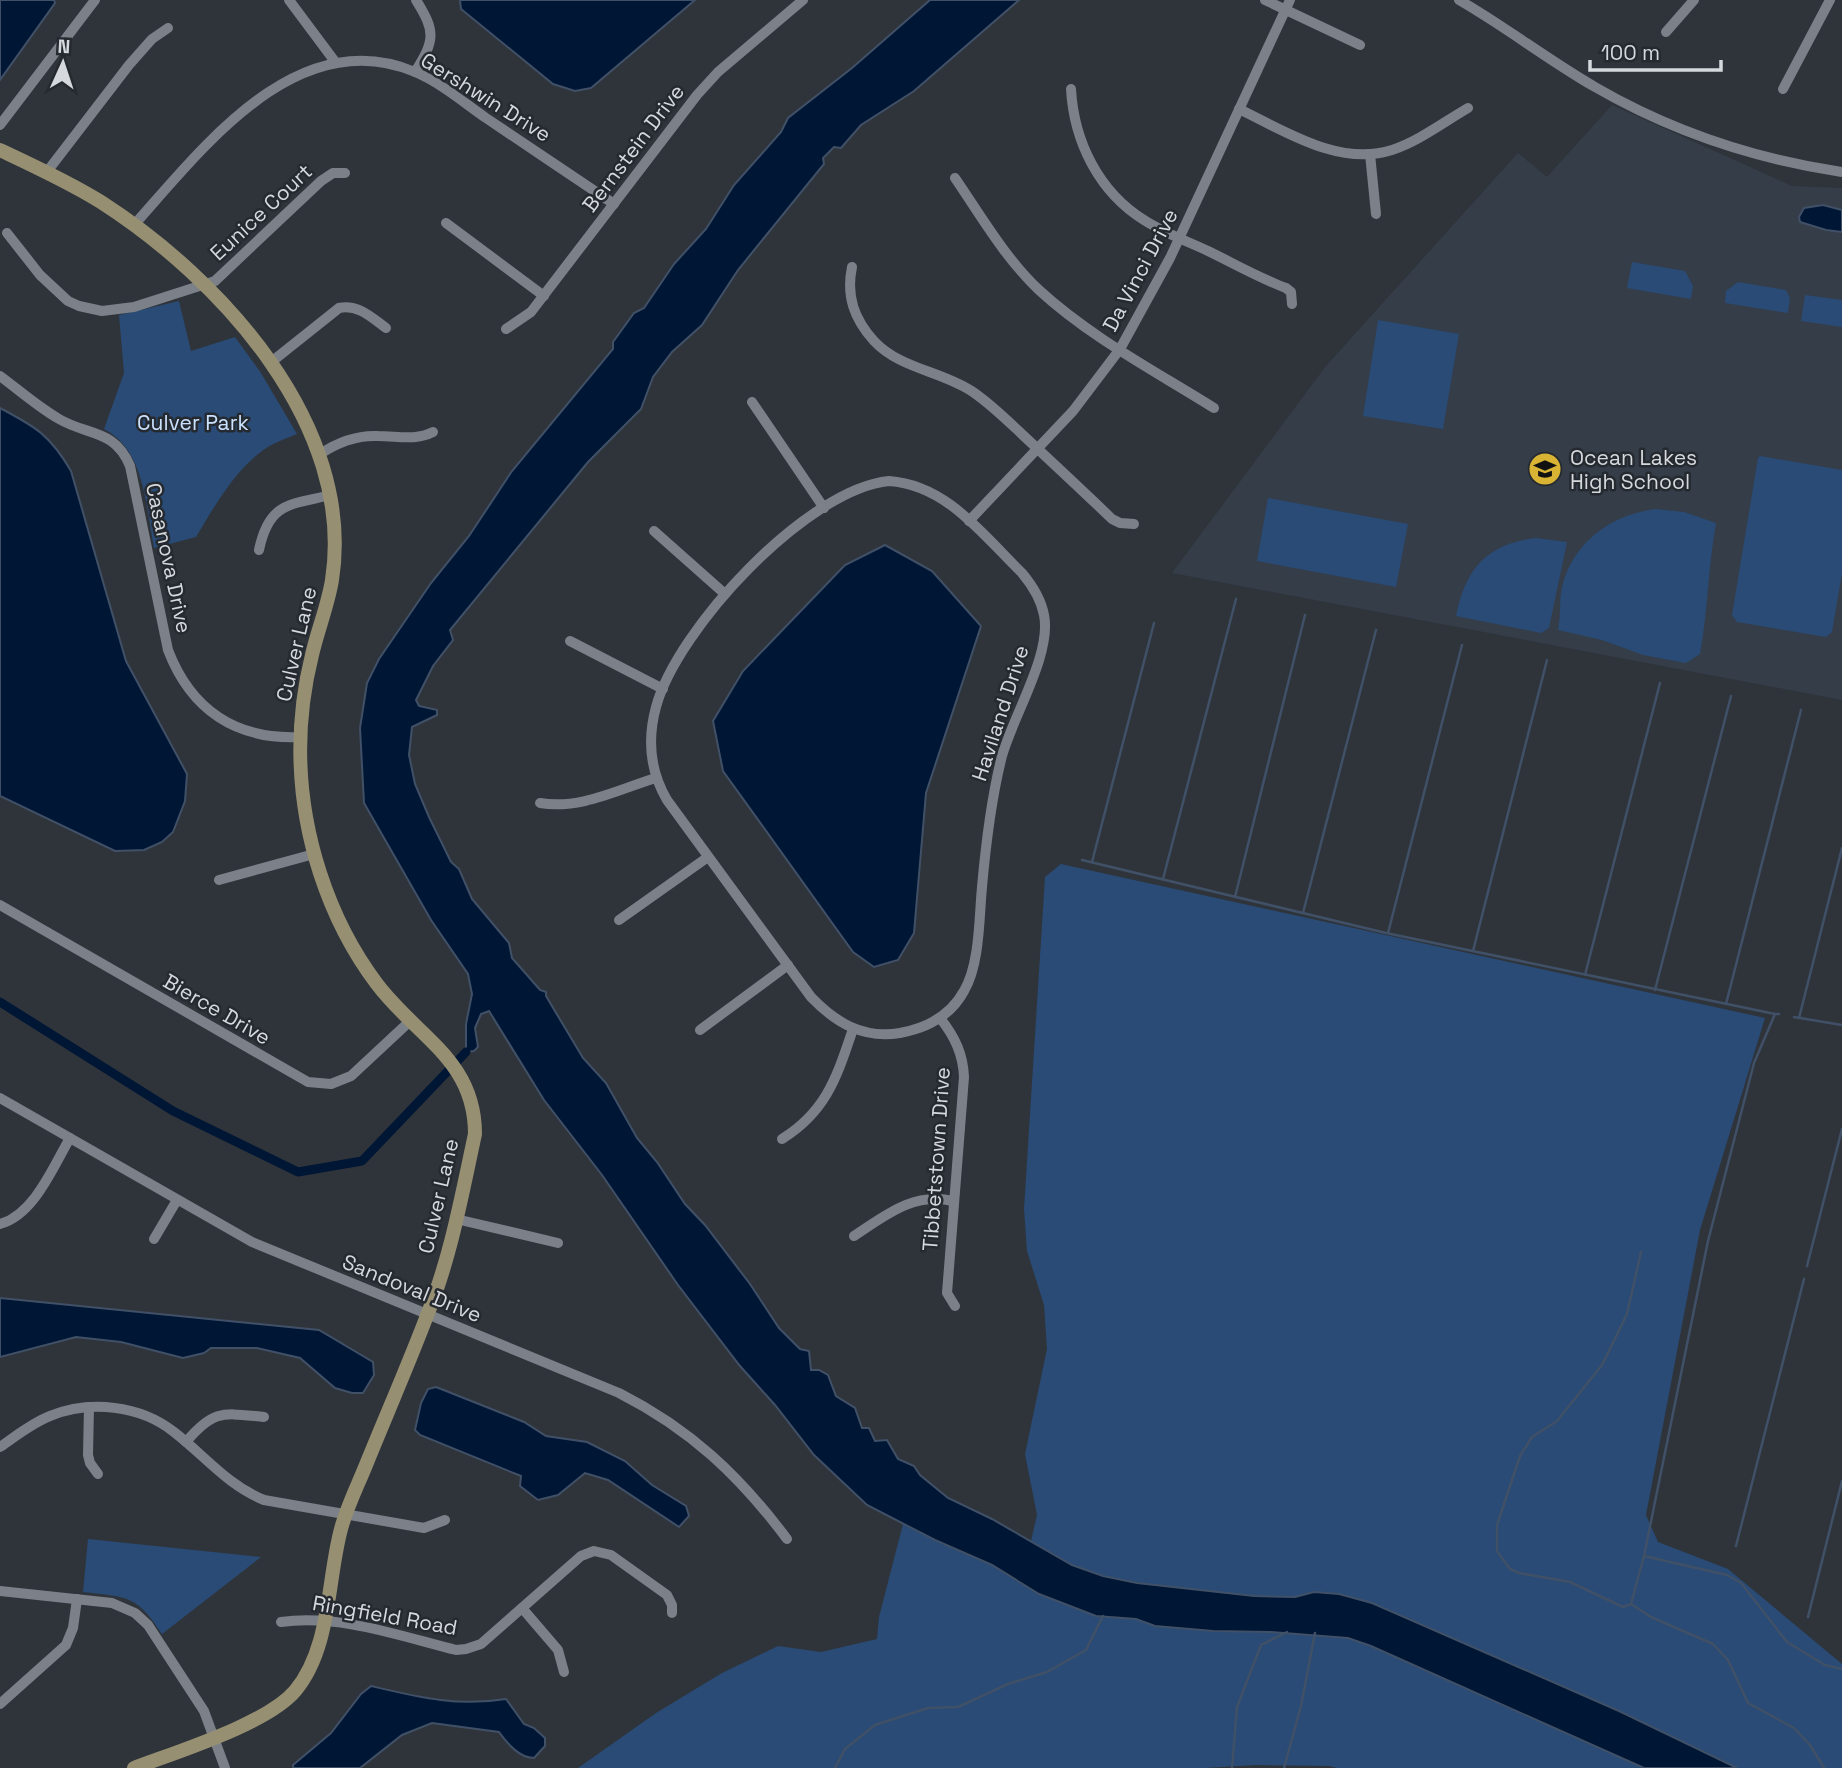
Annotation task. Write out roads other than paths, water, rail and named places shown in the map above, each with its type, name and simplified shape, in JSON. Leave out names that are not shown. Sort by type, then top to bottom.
[{"type":"street","points":[[0,125],[95,0]]},
{"type":"street","points":[[289,0],[336,63]]},
{"type":"street","points":[[415,72],[430,46],[432,36],[428,20],[416,0]]},
{"type":"street","name":"Bernstein Drive","points":[[506,329],[524,319],[544,296],[696,95],[718,72],[803,0]]},
{"type":"street","points":[[1265,0],[1288,5],[1360,45]]},
{"type":"street","points":[[1459,0],[1585,81],[1651,116],[1750,153],[1842,172]]},
{"type":"street","points":[[1666,32],[1695,0]]},
{"type":"street","points":[[1783,89],[1830,0]]},
{"type":"street","name":"Da Vinci Drive","points":[[969,521],[1094,386],[1120,349],[1180,238],[1288,5]]},
{"type":"street","points":[[46,173],[129,65],[152,39],[168,29]]},
{"type":"street","name":"Gershwin Drive","points":[[134,225],[208,142],[245,109],[294,78],[336,63],[367,61],[415,72],[431,81],[614,204]]},
{"type":"street","points":[[1071,89],[1072,109],[1080,141],[1109,190],[1140,218],[1286,288],[1290,292],[1292,303]]},
{"type":"street","points":[[1239,109],[1323,148],[1370,154],[1403,146],[1468,108]]},
{"type":"street","name":"Culver Lane","points":[[0,150],[99,201],[180,261],[206,285],[270,363],[295,403],[320,454],[331,495],[336,537],[332,581],[306,684],[300,737],[302,792],[314,854],[327,893],[348,939],[376,983],[453,1065],[471,1099],[475,1134],[456,1219],[428,1315],[345,1515],[324,1620],[309,1669],[295,1692],[276,1708],[134,1768]]},
{"type":"street","points":[[1370,154],[1376,214]]},
{"type":"street","name":"Eunice Court","points":[[7,233],[58,293],[79,306],[90,310],[110,311],[134,307],[206,285],[223,275],[326,176],[345,173]]},
{"type":"street","points":[[955,178],[1004,251],[1038,289],[1120,349],[1214,408]]},
{"type":"street","points":[[446,223],[544,296]]},
{"type":"street","points":[[852,267],[849,281],[851,304],[856,317],[875,341],[895,358],[952,380],[985,401],[1112,519],[1133,524]]},
{"type":"street","points":[[270,363],[339,308],[347,306],[360,309],[386,328]]},
{"type":"street","name":"Casanova Drive","points":[[0,376],[58,419],[114,442],[126,457],[168,650],[189,690],[214,715],[241,729],[274,737],[300,737]]},
{"type":"street","points":[[752,402],[824,508]]},
{"type":"street","points":[[320,454],[339,443],[362,437],[420,438],[433,432]]},
{"type":"street","name":"Haviland Drive","points":[[875,482],[901,482],[922,487],[941,496],[1022,573],[1044,612],[1045,635],[1038,660],[1007,742],[994,787],[971,977],[959,1000],[940,1018],[923,1027],[889,1034],[866,1033],[853,1029],[822,1008],[667,800],[656,778],[651,754],[654,714],[663,689],[684,652],[725,594],[787,534],[824,508],[862,486],[875,482]]},
{"type":"street","points":[[259,550],[262,532],[270,518],[284,507],[331,495]]},
{"type":"street","points":[[654,531],[725,594]]},
{"type":"street","points":[[570,641],[663,689]]},
{"type":"street","points":[[540,803],[579,803],[656,778]]},
{"type":"street","points":[[219,880],[314,854]]},
{"type":"street","points":[[619,920],[708,857]]},
{"type":"street","name":"Bierce Drive","points":[[0,905],[308,1082],[331,1084],[351,1076],[409,1021]]},
{"type":"street","points":[[700,1030],[788,965]]},
{"type":"street","name":"Tibbetstown Drive","points":[[940,1018],[956,1041],[963,1062],[964,1093],[947,1293],[955,1306]]},
{"type":"street","points":[[782,1139],[808,1121],[825,1100],[853,1029]]},
{"type":"street","name":"Sandoval Drive","points":[[0,1098],[251,1242],[619,1393],[667,1420],[695,1440],[734,1475],[788,1539]]},
{"type":"street","points":[[0,1224],[11,1220],[27,1208],[69,1138]]},
{"type":"street","points":[[854,1236],[908,1203],[932,1198],[953,1201]]},
{"type":"street","points":[[154,1239],[177,1200]]},
{"type":"street","points":[[456,1219],[558,1243]]},
{"type":"street","points":[[0,1447],[51,1416],[89,1407],[116,1409],[141,1414],[159,1422],[186,1442],[217,1471],[250,1494],[273,1502],[424,1528],[445,1520]]},
{"type":"street","points":[[89,1407],[88,1455],[98,1474]]},
{"type":"street","points":[[186,1442],[202,1423],[214,1416],[229,1414],[264,1417]]},
{"type":"street","name":"Ringfield Road","points":[[281,1622],[300,1619],[324,1620],[456,1650],[466,1649],[481,1644],[581,1556],[594,1551],[611,1555],[667,1595],[672,1612]]},
{"type":"street","points":[[0,1591],[124,1606],[144,1620],[196,1697],[215,1736],[225,1768]]},
{"type":"street","points":[[0,1704],[66,1645],[73,1628],[77,1599]]},
{"type":"street","points":[[522,1608],[558,1650],[564,1672]]},
{"type":"waterway","points":[[1163,879],[1236,599]]},
{"type":"waterway","points":[[1235,897],[1305,615]]},
{"type":"waterway","points":[[1092,862],[1154,623]]},
{"type":"waterway","points":[[1303,913],[1376,630]]},
{"type":"waterway","points":[[1388,933],[1462,645]]},
{"type":"waterway","points":[[1473,951],[1547,660]]},
{"type":"waterway","points":[[1585,975],[1660,683]]},
{"type":"waterway","points":[[1655,990],[1731,696]]},
{"type":"waterway","points":[[1726,1004],[1801,710]]},
{"type":"waterway","points":[[1799,1018],[1842,848]]},
{"type":"waterway","points":[[1082,860],[1386,933],[1775,1014]]},
{"type":"waterway","points":[[0,1002],[173,1111],[298,1172],[362,1161],[466,1052]]},
{"type":"waterway","points":[[1631,1604],[1644,1556],[1708,1241],[1754,1063],[1775,1014],[1779,1014]]},
{"type":"waterway","points":[[1794,1017],[1842,1025]]},
{"type":"waterway","points":[[1807,1266],[1842,1129]]},
{"type":"waterway","points":[[1641,1252],[1627,1314],[1602,1365],[1557,1421],[1532,1437],[1520,1456],[1497,1525],[1497,1551],[1510,1569],[1519,1573],[1570,1582],[1623,1607],[1631,1604],[1651,1617],[1713,1644],[1728,1660],[1748,1703],[1794,1728],[1810,1745],[1824,1768]]},
{"type":"waterway","points":[[1736,1546],[1804,1279]]},
{"type":"waterway","points":[[1808,1617],[1842,1481]]},
{"type":"waterway","points":[[1644,1556],[1727,1575],[1741,1583],[1787,1642],[1825,1665],[1842,1669]]},
{"type":"waterway","points":[[835,1768],[845,1749],[875,1725],[928,1708],[958,1707],[1008,1684],[1047,1672],[1086,1650],[1103,1616]]},
{"type":"waterway","points":[[1232,1768],[1237,1707],[1261,1645],[1287,1632]]},
{"type":"waterway","points":[[1284,1768],[1301,1706],[1315,1633]]},
{"type":"place","name":"Ocean Lakes High School","points":[[1545,469]]},
{"type":"park label","name":"Culver Park","points":[[193,422]]}]
